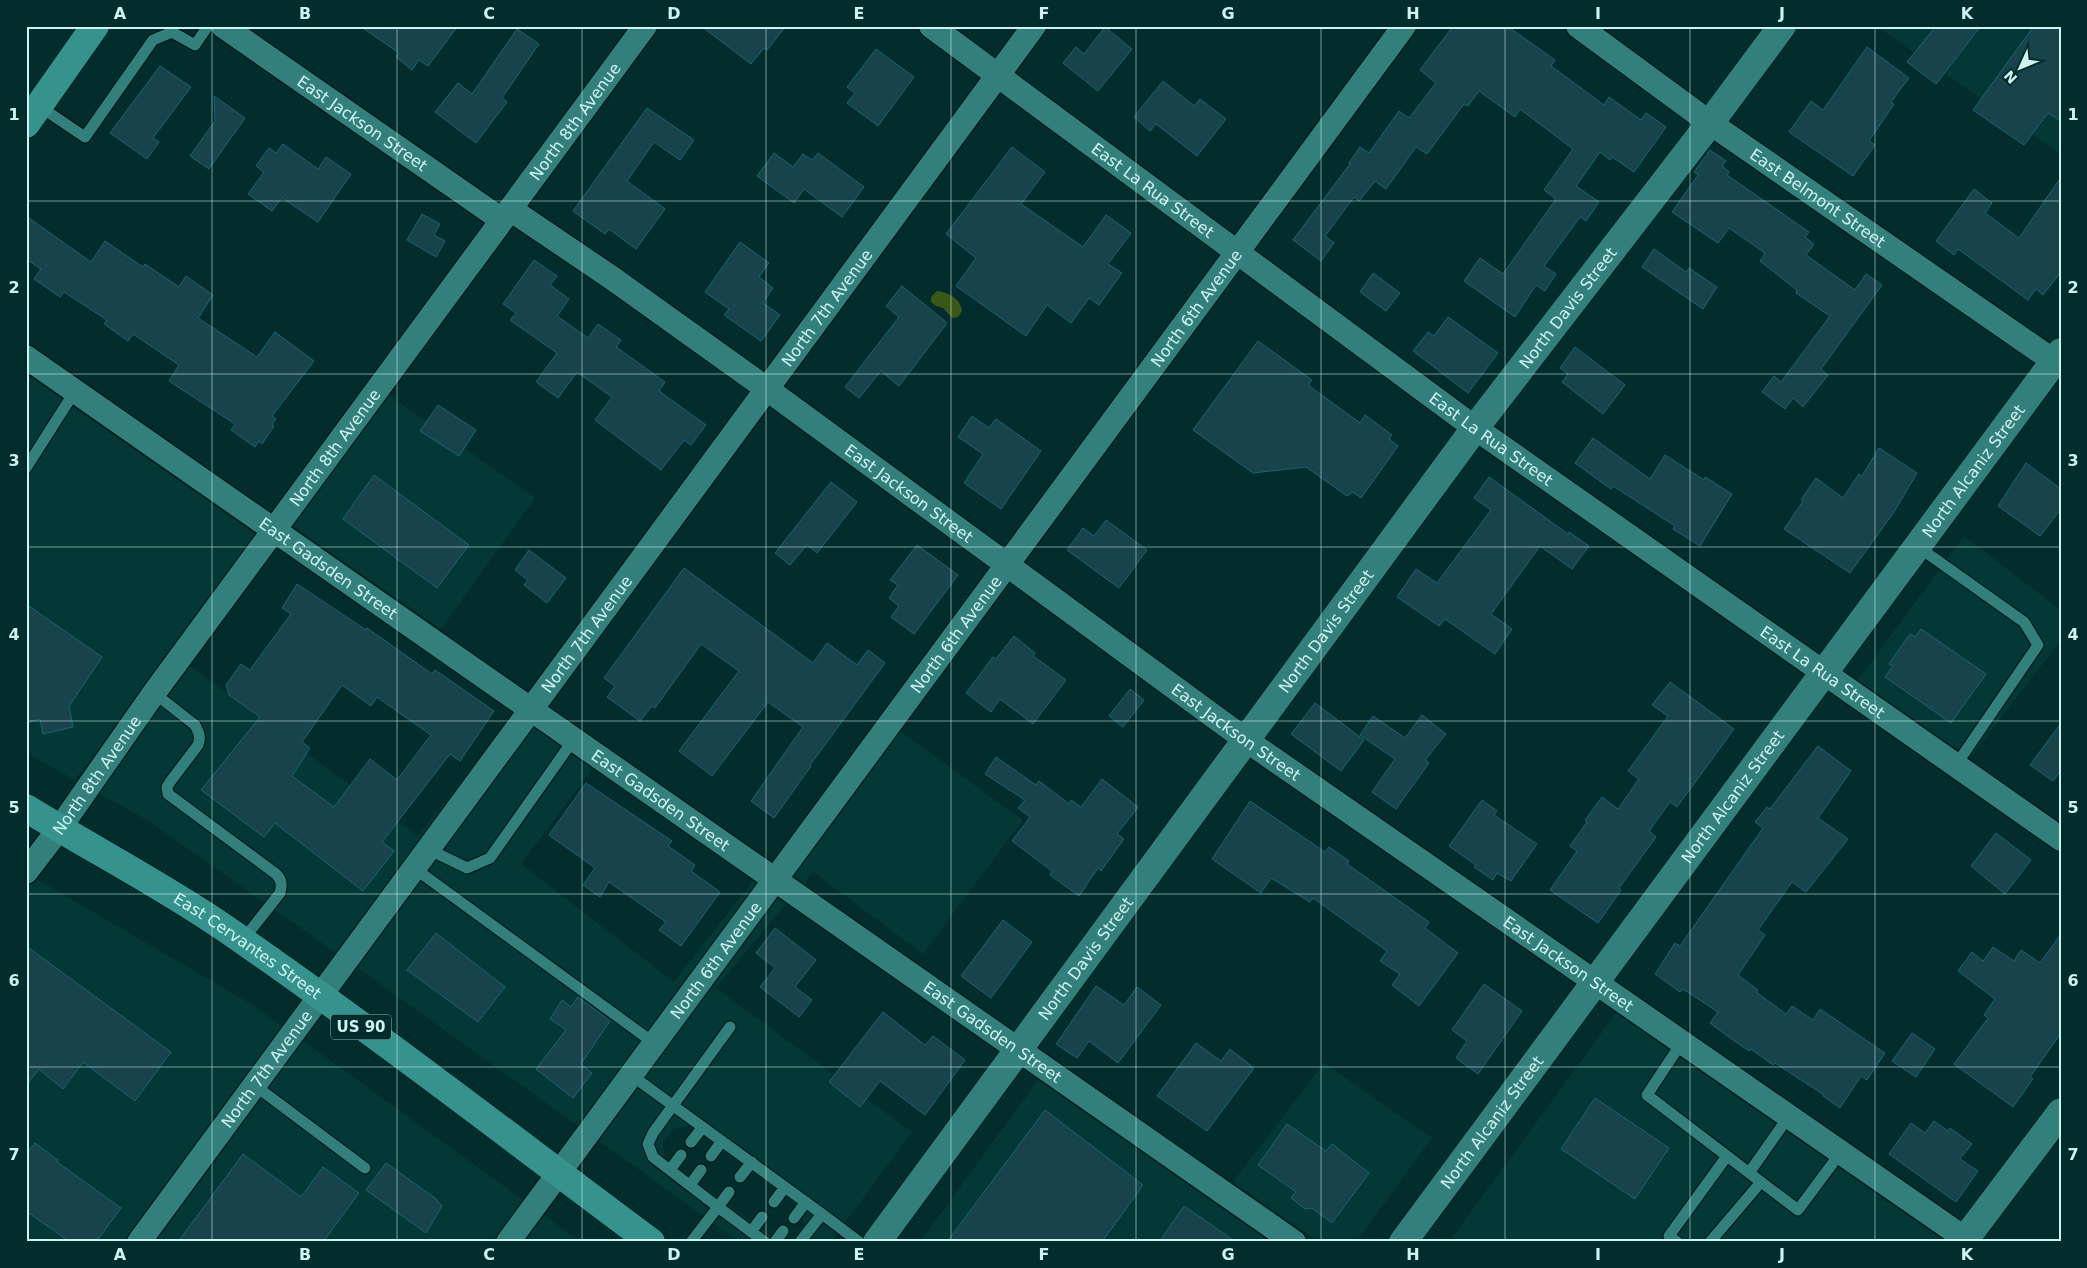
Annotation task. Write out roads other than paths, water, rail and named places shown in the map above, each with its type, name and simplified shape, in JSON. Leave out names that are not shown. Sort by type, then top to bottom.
[{"type":"main road","points":[[33,115],[95,26]]},
{"type":"main road","name":"North Davis Street","points":[[877,1242],[1475,428],[1710,123],[1782,26]]},
{"type":"main road","name":"North Alcaniz Street","points":[[1403,1242],[1917,546],[2058,360]]},
{"type":"main road","name":"East Cervantes Street","points":[[26,808],[148,880],[242,941],[652,1242]]},
{"type":"main road","points":[[1966,1241],[2061,1112]]},
{"type":"street","name":"East Jackson Street","points":[[223,26],[506,215],[612,278],[767,389],[1246,740],[1841,1152],[1966,1241]]},
{"type":"street","name":"North 8th Avenue","points":[[26,872],[59,829],[154,693],[646,26]]},
{"type":"street","name":"East La Rua Street","points":[[931,26],[1475,428],[2061,838]]},
{"type":"street","name":"North 7th Avenue","points":[[139,1242],[1034,26]]},
{"type":"street","name":"North 6th Avenue","points":[[508,1242],[1404,26]]},
{"type":"street","name":"East Belmont Street","points":[[1578,26],[1710,123],[2058,360]]},
{"type":"street","name":"East Gadsden Street","points":[[26,357],[1294,1242]]},
{"type":"lane","points":[[33,115],[85,137],[153,40],[172,32],[195,45],[208,26]]},
{"type":"lane","points":[[26,468],[75,391]]},
{"type":"lane","points":[[1917,546],[2024,622],[2038,645],[1956,765]]},
{"type":"lane","points":[[154,693],[195,725],[200,739],[198,745],[167,787],[168,794],[281,879],[280,893],[242,941]]},
{"type":"lane","points":[[428,849],[467,868],[490,858],[574,739]]},
{"type":"lane","points":[[414,868],[654,1043]]},
{"type":"lane","points":[[730,1027],[674,1106],[653,1132],[648,1144],[653,1157],[765,1242]]},
{"type":"lane","points":[[1682,1042],[1648,1095],[1798,1210],[1841,1152]]},
{"type":"lane","points":[[631,1075],[859,1242]]},
{"type":"lane","points":[[254,1085],[365,1168]]},
{"type":"lane","points":[[1749,1173],[1789,1116]]},
{"type":"lane","points":[[691,1142],[703,1127]]},
{"type":"lane","points":[[711,1156],[722,1141]]},
{"type":"lane","points":[[670,1170],[681,1155]]},
{"type":"lane","points":[[1677,1242],[1669,1236],[1728,1156]]},
{"type":"lane","points":[[740,1177],[752,1162]]},
{"type":"lane","points":[[690,1185],[701,1170]]},
{"type":"lane","points":[[1710,1242],[1761,1182]]},
{"type":"lane","points":[[774,1202],[785,1187]]},
{"type":"lane","points":[[691,1242],[729,1192]]},
{"type":"lane","points":[[794,1218],[806,1202]]},
{"type":"lane","points":[[800,1242],[822,1214]]},
{"type":"lane","points":[[751,1232],[762,1217]]},
{"type":"lane","points":[[775,1242],[783,1231]]}]
